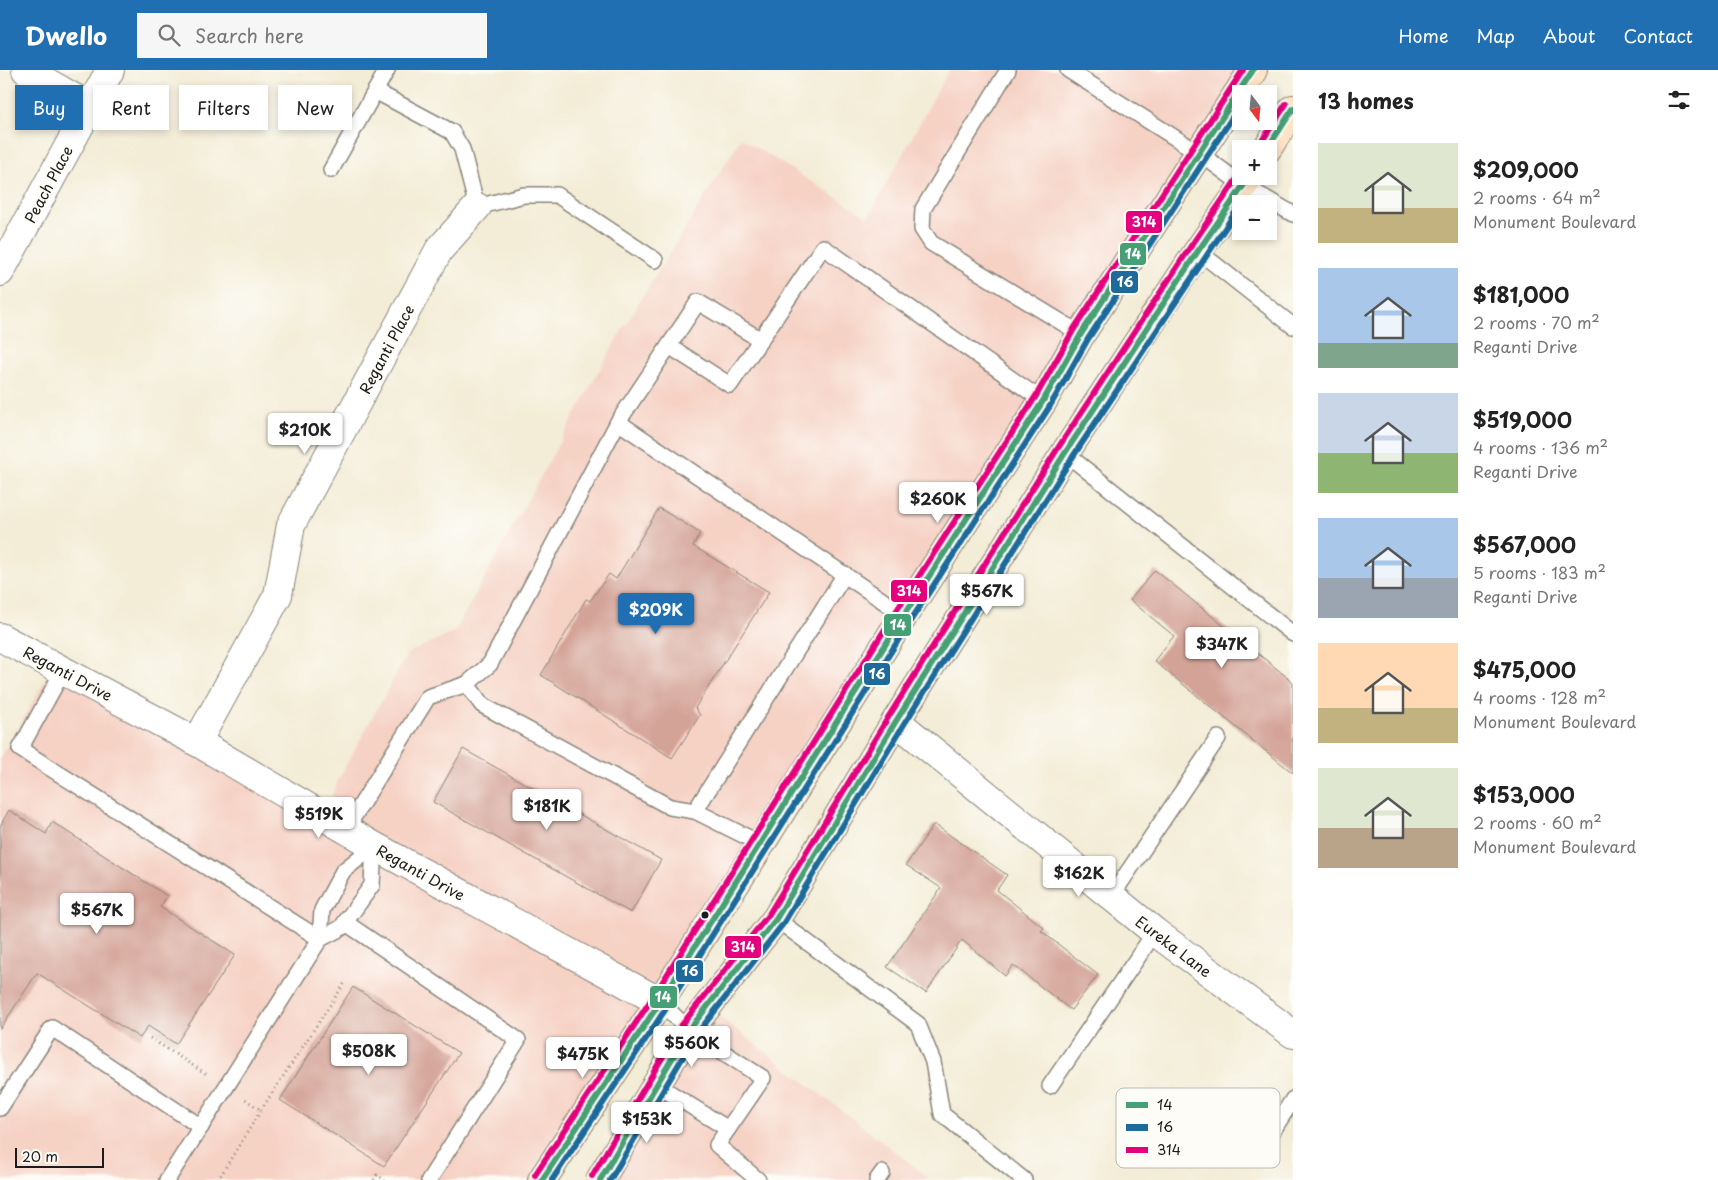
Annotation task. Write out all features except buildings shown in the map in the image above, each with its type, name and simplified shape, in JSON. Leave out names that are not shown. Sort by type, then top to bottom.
[{"type":"main road","points":[[542,1180],[660,1002],[904,615],[1043,401],[1081,334],[1253,70]]},
{"type":"main road","points":[[1273,140],[1293,109]]},
{"type":"main road","points":[[601,1180],[689,1030],[776,919],[896,721],[1064,453],[1198,251],[1244,185]]},
{"type":"street","points":[[26,70],[90,107]]},
{"type":"street","name":"Peach Place","points":[[0,272],[110,70]]},
{"type":"street","name":"Reganti Place","points":[[197,742],[278,595],[291,526],[439,250],[477,207]]},
{"type":"street","name":"Reganti Drive","points":[[0,637],[197,742],[374,846],[660,1002]]},
{"type":"street","name":"Eureka Lane","points":[[896,721],[1154,932],[1293,1034]]},
{"type":"lane","points":[[331,170],[387,70]]},
{"type":"lane","points":[[1008,70],[923,209],[922,229],[931,243],[1081,334]]},
{"type":"lane","points":[[1068,70],[1232,172]]},
{"type":"lane","points":[[375,91],[452,132],[462,149],[477,207],[524,196],[557,195],[655,260]]},
{"type":"lane","points":[[1253,185],[1293,214]]},
{"type":"lane","points":[[668,346],[730,385],[823,247],[1043,401]]},
{"type":"lane","points":[[1198,251],[1293,326]]},
{"type":"lane","points":[[346,829],[428,697],[467,684],[490,664],[618,422],[698,302],[761,340]]},
{"type":"lane","points":[[618,422],[904,615]]},
{"type":"lane","points":[[1064,453],[1293,634]]},
{"type":"lane","points":[[695,811],[845,574]]},
{"type":"lane","points":[[63,671],[20,749],[320,939]]},
{"type":"lane","points":[[467,684],[482,706],[670,807],[695,811],[761,844]]},
{"type":"lane","points":[[1111,897],[1218,738]]},
{"type":"lane","points":[[320,939],[341,928],[346,923],[372,885],[374,846]]},
{"type":"lane","points":[[167,1180],[320,939],[322,910],[343,871],[374,846]]},
{"type":"lane","points":[[776,919],[918,1024],[933,1062],[942,1114],[1024,1180]]},
{"type":"lane","points":[[346,923],[518,1040],[429,1180]]},
{"type":"lane","points":[[1050,1086],[1154,932]]},
{"type":"lane","points":[[660,1002],[689,1030],[763,1078],[716,1145],[758,1180]]},
{"type":"lane","points":[[0,1108],[52,1028],[201,1126]]},
{"type":"lane","points":[[657,1085],[728,1129]]},
{"type":"lane","points":[[1280,1119],[1293,1099]]},
{"type":"path","points":[[261,1110],[346,982]]},
{"type":"path","points":[[374,1180],[377,1175],[385,1180]]},
{"type":"shaded area","points":[[949,70],[1253,70],[1243,85],[1232,85],[1232,103],[542,1180],[0,1180],[0,760],[53,666],[323,817],[339,778],[408,653],[455,631],[618,337],[741,138],[868,217]]},
{"type":"shaded area","points":[[707,1007],[927,1176],[924,1180],[600,1180]]},
{"type":"transit line","name":"314","points":[[535,1175],[653,997],[897,610],[1036,396],[1074,329],[1243,70]]},
{"type":"transit line","name":"14","points":[[542,1180],[660,1002],[904,615],[1043,401],[1081,334],[1253,70]]},
{"type":"transit line","name":"314","points":[[1263,140],[1286,104]]},
{"type":"transit line","name":"14","points":[[1273,140],[1293,109]]},
{"type":"transit line","name":"16","points":[[552,1180],[667,1007],[911,620],[1050,406],[1088,339],[1232,118]]},
{"type":"transit line","name":"314","points":[[592,1176],[681,1026],[769,914],[889,716],[1058,448],[1233,185]]},
{"type":"transit line","name":"14","points":[[600,1180],[689,1030],[776,919],[896,721],[1065,453],[1244,185]]},
{"type":"transit line","name":"16","points":[[610,1180],[696,1035],[783,924],[903,726],[1072,458],[1232,218]]}]
